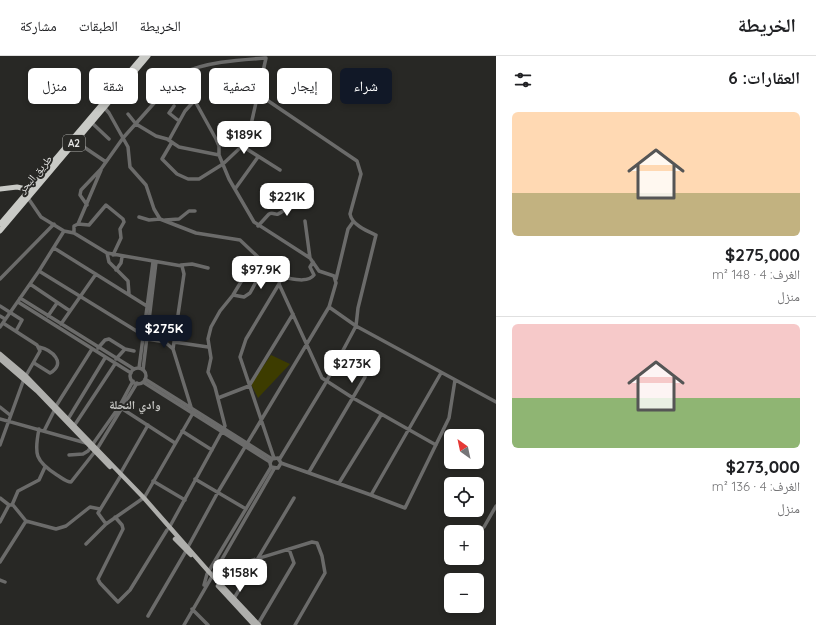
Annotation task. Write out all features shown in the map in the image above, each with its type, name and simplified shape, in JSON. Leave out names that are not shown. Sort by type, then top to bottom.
[{"type":"highway","name":"طريق البحر","points":[[0,224],[75,141],[143,56]]},
{"type":"highway","name":"طريق البحر","points":[[103,105],[148,56]]},
{"type":"highway","name":"طريق البحر","points":[[43,176],[88,124]]},
{"type":"highway","points":[[0,186],[32,188]]},
{"type":"highway","points":[[0,189],[17,187],[32,188]]},
{"type":"highway","name":"طريق البحر","points":[[0,231],[28,198],[32,188]]},
{"type":"main road","points":[[0,354],[68,419],[96,451],[143,498],[168,529],[257,625]]},
{"type":"main road","points":[[0,359],[25,378]]},
{"type":"main road","points":[[55,407],[86,443],[92,446]]},
{"type":"street","points":[[196,68],[266,58],[264,68]]},
{"type":"street","points":[[184,625],[210,574],[260,488],[273,468],[279,466],[280,461],[326,382],[356,326],[358,308],[376,235],[353,222],[350,214],[361,174],[357,161],[269,101]]},
{"type":"street","points":[[86,205],[80,192],[101,169],[123,138],[154,104]]},
{"type":"street","points":[[191,104],[179,121],[162,159],[177,174],[188,178],[199,179],[223,164],[242,146],[248,138],[256,104]]},
{"type":"street","points":[[198,104],[218,143],[219,155],[247,213],[258,226],[310,258],[319,271],[334,276],[336,279]]},
{"type":"street","points":[[103,105],[128,147],[130,167],[146,185],[154,209],[162,220],[196,233],[240,240],[261,259],[274,265],[281,277],[279,284],[246,339],[241,351],[241,361],[272,460],[273,468]]},
{"type":"street","points":[[174,106],[169,113],[179,121]]},
{"type":"street","points":[[128,114],[136,124],[156,136],[185,149],[219,155]]},
{"type":"street","points":[[88,124],[109,139]]},
{"type":"street","points":[[218,143],[241,127],[252,124]]},
{"type":"street","points":[[75,141],[106,162]]},
{"type":"street","points":[[242,146],[280,170]]},
{"type":"street","points":[[235,189],[258,157]]},
{"type":"street","points":[[74,233],[74,226],[78,224],[101,169]]},
{"type":"street","points":[[258,226],[269,214],[278,214],[281,212],[292,200],[294,191]]},
{"type":"street","points":[[28,198],[39,215],[64,231],[74,233],[107,253],[154,262],[181,265],[192,264],[208,268]]},
{"type":"street","points":[[78,224],[89,224],[106,206],[123,218],[124,222],[120,229],[122,238],[114,255]]},
{"type":"street","points":[[140,217],[149,220],[178,219],[189,211],[195,211]]},
{"type":"street","points":[[305,221],[310,258]]},
{"type":"street","points":[[148,616],[218,492],[329,306],[348,229],[353,222]]},
{"type":"street","points":[[0,279],[54,224]]},
{"type":"street","points":[[0,327],[40,271],[64,231]]},
{"type":"street","points":[[54,248],[149,307]]},
{"type":"street","points":[[107,253],[109,262],[128,281],[128,294]]},
{"type":"street","points":[[116,270],[121,263],[122,257]]},
{"type":"street","points":[[115,517],[122,525],[123,529],[98,579],[118,602],[130,590],[168,529],[185,500],[195,478],[224,430],[225,423],[218,398],[208,372],[211,358],[208,342],[211,327],[250,267],[261,259]]},
{"type":"street","points":[[233,295],[244,296],[250,293],[262,271],[261,259]]},
{"type":"street","points":[[143,370],[154,262]]},
{"type":"street","points":[[281,277],[302,280],[311,278],[314,275],[310,267],[313,262]]},
{"type":"street","points":[[181,265],[184,274],[173,349],[191,408]]},
{"type":"street","points":[[40,271],[143,335]]},
{"type":"street","points":[[61,324],[96,274]]},
{"type":"street","points":[[30,284],[70,312]]},
{"type":"street","points":[[279,284],[320,376],[326,382],[381,415],[436,445]]},
{"type":"street","points":[[19,300],[61,324],[116,359],[125,367]]},
{"type":"street","points":[[19,300],[105,358],[115,364],[133,371]]},
{"type":"street","points":[[48,316],[57,303]]},
{"type":"street","points":[[0,306],[22,320],[16,331]]},
{"type":"street","points":[[329,306],[356,326],[496,402]]},
{"type":"street","points":[[139,368],[143,335],[149,307]]},
{"type":"street","points":[[218,398],[249,386],[293,314]]},
{"type":"street","points":[[0,316],[16,331],[39,347],[49,350],[57,357],[58,363],[54,371],[50,373],[34,363]]},
{"type":"street","points":[[165,342],[175,333]]},
{"type":"street","points":[[98,348],[105,340],[109,339],[125,349],[134,352]]},
{"type":"street","points":[[147,339],[165,342],[173,349]]},
{"type":"street","points":[[174,342],[208,347]]},
{"type":"street","points":[[0,445],[25,378],[40,351],[39,347]]},
{"type":"street","points":[[44,431],[55,407],[92,349]]},
{"type":"street","points":[[116,359],[125,349]]},
{"type":"street","points":[[68,419],[105,358]]},
{"type":"street","points":[[74,426],[115,364]]},
{"type":"street","points":[[139,368],[146,374],[144,381]]},
{"type":"street","points":[[133,371],[139,368]]},
{"type":"street","points":[[38,429],[36,452],[45,467],[71,482],[96,451],[133,381],[133,371]]},
{"type":"street","points":[[371,495],[441,373]]},
{"type":"street","points":[[309,472],[365,377]]},
{"type":"street","points":[[69,455],[83,454],[92,446],[137,383],[144,381],[191,408],[246,445],[272,460],[280,461],[339,482],[405,508],[449,418],[455,380]]},
{"type":"street","points":[[133,381],[137,383]]},
{"type":"street","points":[[144,381],[193,413],[224,430]]},
{"type":"street","points":[[79,399],[88,405]]},
{"type":"street","points":[[0,407],[10,416]]},
{"type":"street","points":[[120,408],[174,443]]},
{"type":"street","points":[[86,544],[106,524],[143,498],[193,413]]},
{"type":"street","points":[[339,482],[381,415]]},
{"type":"street","points":[[0,418],[86,443]]},
{"type":"street","points":[[106,524],[98,513],[148,425]]},
{"type":"street","points":[[182,431],[212,450]]},
{"type":"street","points":[[0,522],[18,491],[39,480],[45,467]]},
{"type":"street","points":[[195,478],[247,510]]},
{"type":"street","points":[[153,481],[185,500]]},
{"type":"street","points":[[0,498],[10,505],[26,521],[51,529],[61,528],[70,523],[87,508],[92,506],[100,509]]},
{"type":"street","points":[[233,600],[257,557],[294,498]]},
{"type":"street","points":[[484,527],[495,513],[496,506]]},
{"type":"street","points":[[0,562],[26,521]]},
{"type":"street","points":[[210,574],[257,557],[312,542],[317,542],[325,569],[323,577],[295,625]]},
{"type":"street","points":[[257,625],[294,563],[289,549]]},
{"type":"street","points":[[0,580],[4,582]]},
{"type":"street","points":[[192,609],[208,625]]},
{"type":"shaded area","points":[[271,355],[290,364],[258,398],[251,384]]},
{"type":"district","name":"وادي النحلة","points":[[135,405]]}]
